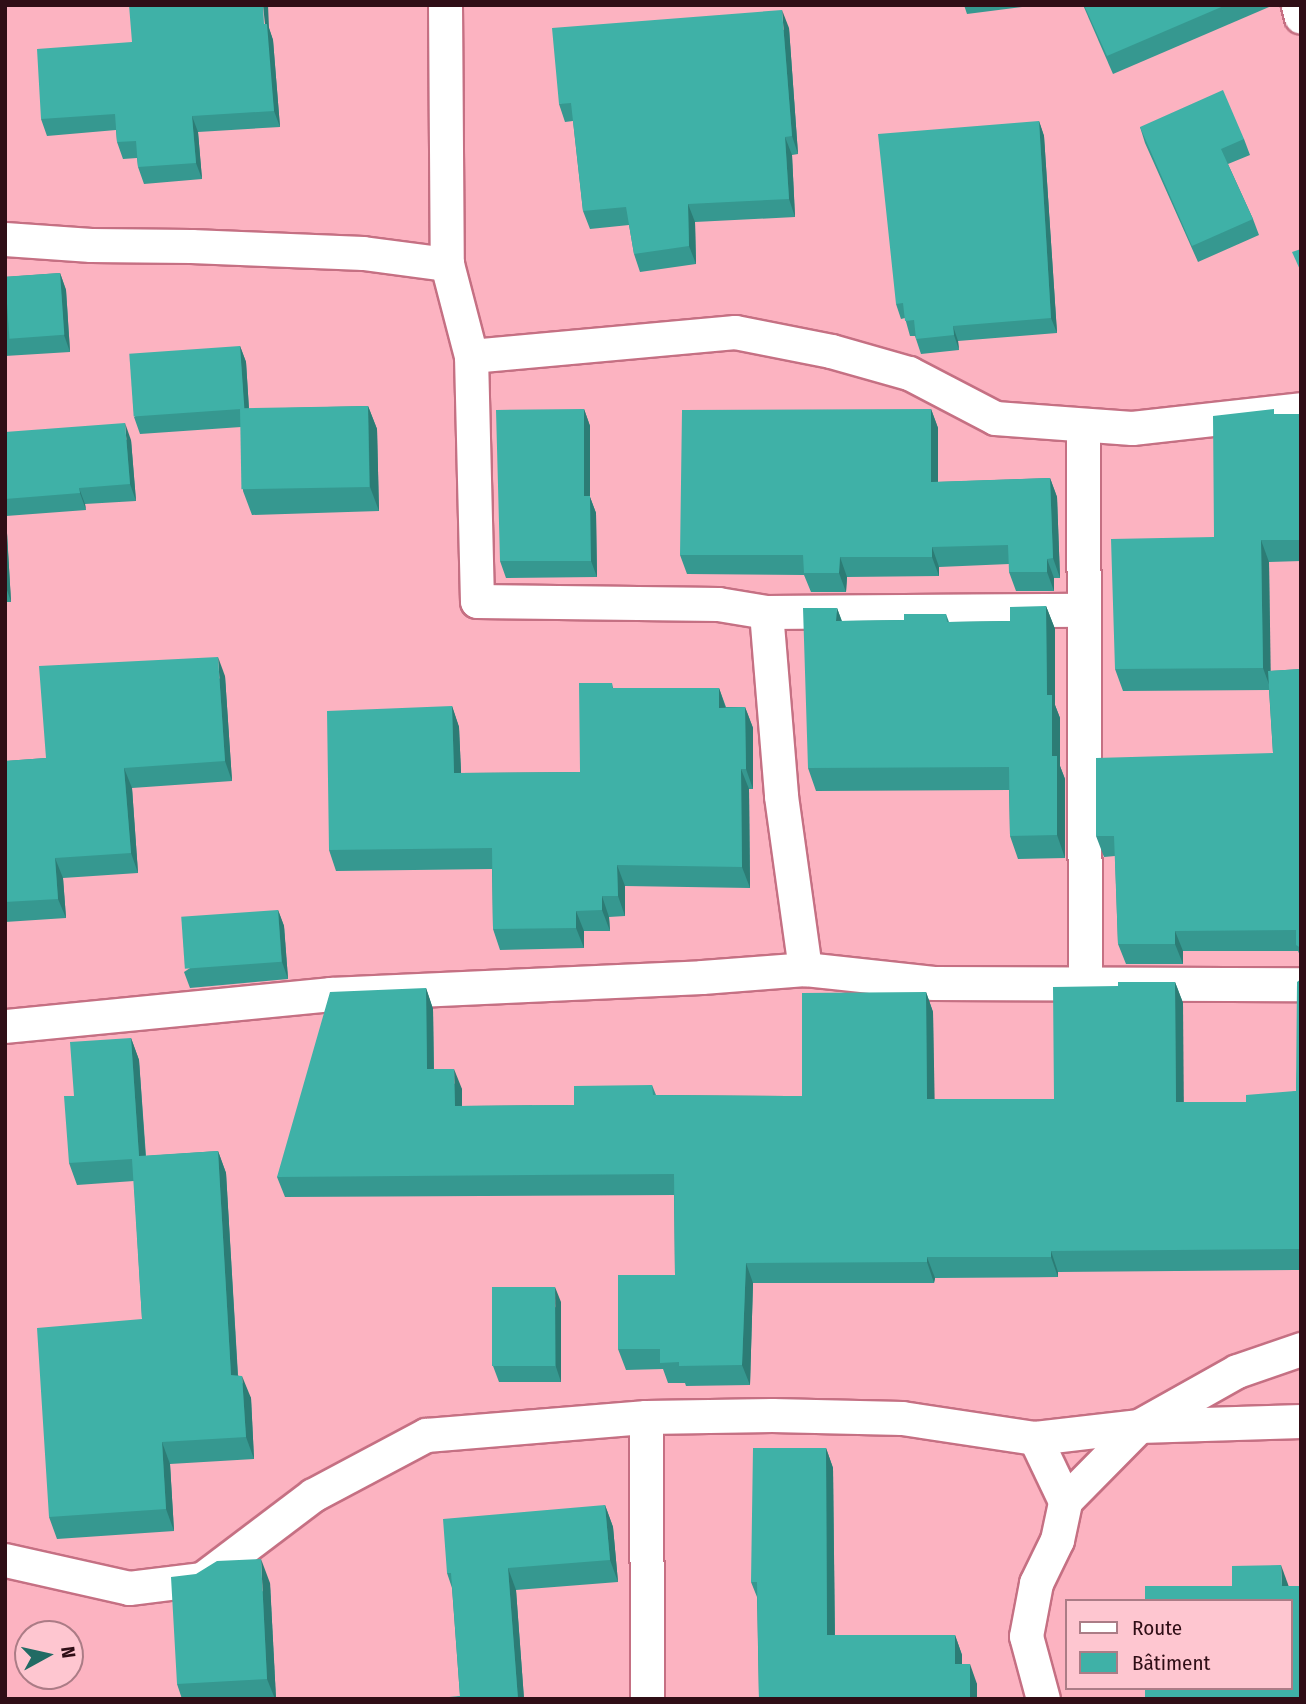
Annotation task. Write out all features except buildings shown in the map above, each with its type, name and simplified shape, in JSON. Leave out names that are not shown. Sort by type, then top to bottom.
[{"type":"street","points":[[445,5],[447,264],[471,356],[477,601],[718,604],[766,612],[1084,610]]},
{"type":"street","points":[[1298,5],[1301,17]]},
{"type":"street","points":[[5,239],[91,245],[363,253],[447,264]]},
{"type":"street","points":[[471,356],[735,332],[831,351],[909,373],[995,418],[1132,428],[1301,410]]},
{"type":"street","points":[[1083,425],[1085,984]]},
{"type":"street","points":[[766,612],[781,796],[805,969]]},
{"type":"street","points":[[5,1026],[330,994],[702,977],[805,969],[933,983],[1301,984]]},
{"type":"street","points":[[1042,1699],[1026,1636],[1036,1583],[1057,1540],[1065,1501],[1139,1426],[1237,1371],[1301,1349]]},
{"type":"street","points":[[5,1560],[129,1588],[202,1579],[313,1495],[426,1435],[646,1416],[902,1418],[1035,1438],[1139,1426],[1301,1422]]},
{"type":"street","points":[[646,1416],[647,1699]]},
{"type":"street","points":[[1035,1438],[1065,1501]]}]
